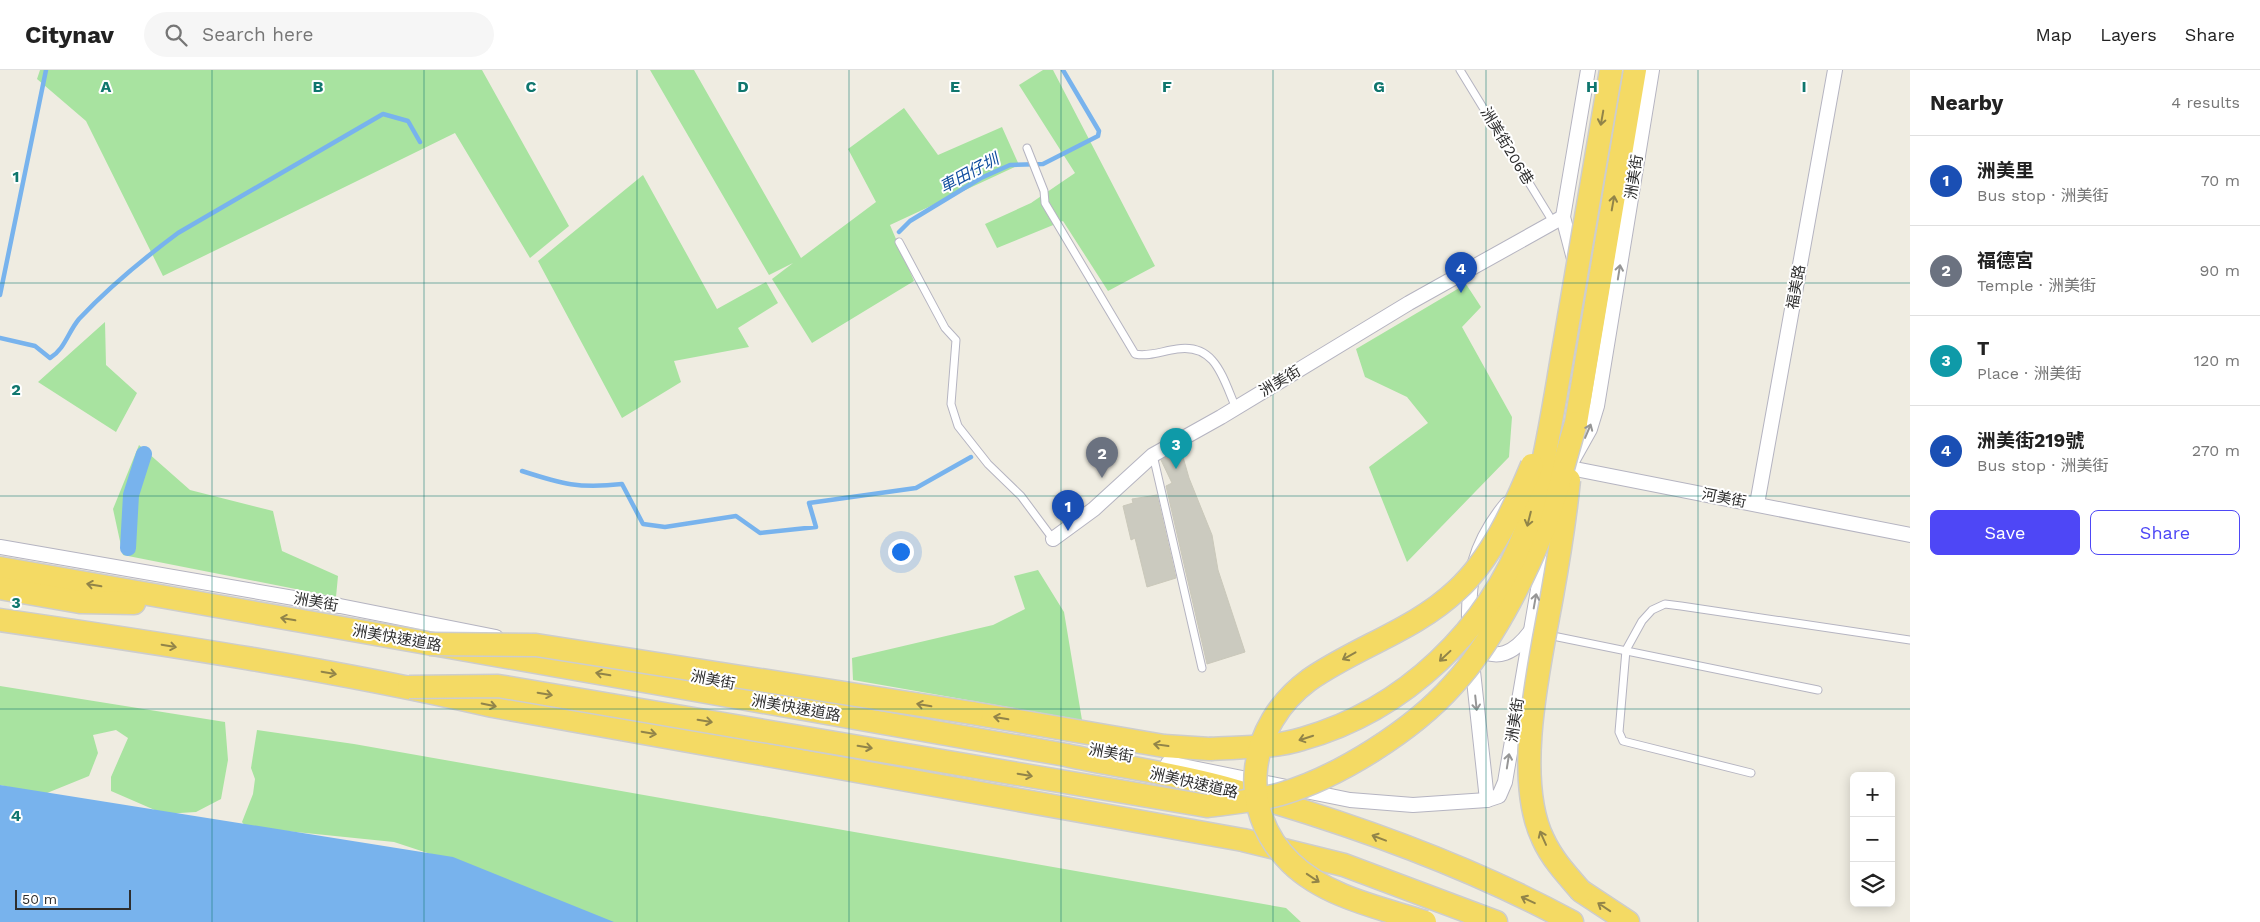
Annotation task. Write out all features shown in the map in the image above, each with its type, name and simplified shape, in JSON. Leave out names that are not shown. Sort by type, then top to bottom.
[{"type":"highway","points":[[429,644],[536,645],[884,698],[1164,746],[1210,749],[1301,740],[1346,723],[1392,697],[1429,671],[1456,646],[1482,613],[1507,572],[1527,529],[1545,460],[1611,70]]},
{"type":"highway","points":[[1628,922],[1581,891],[1558,864],[1542,839],[1534,811],[1530,775],[1537,678],[1564,529],[1576,423],[1635,70]]},
{"type":"highway","points":[[1425,922],[1359,901],[1326,887],[1292,864],[1270,838],[1259,812],[1254,788],[1256,759],[1268,727],[1285,703],[1308,681],[1430,611],[1458,590],[1482,561],[1521,491],[1551,420]]},
{"type":"highway","points":[[409,687],[498,686],[1207,806],[1282,794],[1317,780],[1376,749],[1419,716],[1453,685],[1502,615],[1540,536],[1576,423]]},
{"type":"highway","name":"洲美快速道路","points":[[0,568],[1066,755],[1231,789],[1356,829],[1466,872],[1572,922]]},
{"type":"highway","points":[[0,588],[80,602],[210,605]]},
{"type":"highway","points":[[0,602],[135,640]]},
{"type":"highway","points":[[0,620],[135,640],[409,687],[493,706],[1243,840],[1344,865],[1496,922]]},
{"type":"street","name":"洲美街","points":[[1487,800],[1470,637],[1470,584],[1474,560],[1491,524],[1537,462],[1552,432],[1570,370],[1579,294],[1573,251],[1558,220],[1588,70]]},
{"type":"street","name":"洲美街","points":[[0,547],[340,606],[830,704],[1151,760],[1350,800],[1412,805],[1487,800],[1499,796],[1505,782],[1552,509],[1568,468],[1590,429],[1597,406],[1652,70]]},
{"type":"street","name":"福美路","points":[[1757,504],[1835,70]]},
{"type":"street","name":"洲美街","points":[[1053,539],[1094,509],[1153,455],[1236,408],[1409,303],[1558,220]]},
{"type":"street","name":"河美街","points":[[1537,462],[1910,535]]},
{"type":"street","points":[[1470,637],[1476,647],[1487,654],[1500,655],[1516,648],[1530,631]]},
{"type":"lane","name":"洲美街206巷","points":[[1460,70],[1558,220]]},
{"type":"lane","points":[[1026,148],[1044,191],[1045,203],[1135,354],[1145,356],[1178,349],[1197,349],[1212,358],[1236,408]]},
{"type":"lane","name":"洲美街","points":[[899,242],[945,328],[956,340],[951,404],[958,426],[988,464],[1021,496],[1053,539]]},
{"type":"lane","points":[[1153,455],[1202,668]]},
{"type":"lane","points":[[1751,773],[1624,741],[1619,732],[1626,650],[1642,621],[1652,610],[1665,604],[1910,640]]},
{"type":"lane","points":[[1530,631],[1818,690]]},
{"type":"green space","points":[[40,70],[482,70],[569,226],[530,258],[455,133],[163,276],[86,121],[37,79]]},
{"type":"green space","points":[[650,70],[694,70],[801,258],[876,202],[848,149],[904,108],[938,155],[1002,127],[1019,165],[890,225],[914,281],[812,343],[772,279],[793,263],[769,275]]},
{"type":"green space","points":[[1043,70],[1053,70],[1155,266],[1108,291],[1063,221],[997,248],[985,224],[1031,203],[1075,173],[1019,85]]},
{"type":"green space","points":[[643,175],[717,309],[766,282],[778,303],[738,328],[749,347],[674,361],[681,382],[622,418],[538,261]]},
{"type":"green space","points":[[1466,284],[1481,307],[1462,327],[1512,417],[1509,457],[1407,562],[1369,467],[1428,423],[1407,397],[1365,377],[1356,349]]},
{"type":"green space","points":[[105,322],[106,365],[137,393],[116,432],[38,382]]},
{"type":"green space","points":[[139,445],[190,490],[273,511],[282,551],[338,576],[336,597],[123,555],[113,509]]},
{"type":"green space","points":[[1038,570],[1064,612],[1082,720],[853,680],[852,658],[993,625],[1025,609],[1014,576]]},
{"type":"green space","points":[[0,686],[225,722],[228,760],[221,799],[196,812],[164,814],[111,791],[111,777],[128,738],[116,730],[93,735],[98,753],[89,776],[47,793],[32,792],[0,785]]},
{"type":"green space","points":[[257,730],[354,744],[1286,908],[1301,922],[600,922],[455,862],[394,842],[246,827],[242,822],[253,794],[255,779],[251,768]]},
{"type":"water","points":[[0,785],[453,857],[614,922],[0,922]]},
{"type":"building","points":[[1181,450],[1189,478],[1212,535],[1218,570],[1245,652],[1207,664],[1166,486],[1172,483],[1161,460]]},
{"type":"building","points":[[1157,495],[1176,578],[1147,587],[1135,538],[1131,540],[1123,506],[1133,503],[1132,499]]},
{"type":"waterway","points":[[0,295],[46,70]]},
{"type":"waterway","name":"車田仔圳","points":[[899,232],[910,221],[981,178],[1010,165],[1043,164],[1098,136],[1099,131],[1063,70]]},
{"type":"waterway","points":[[0,338],[35,346],[50,358],[63,345],[75,324],[90,307],[178,233],[383,114],[408,121],[420,142]]},
{"type":"waterway","points":[[128,548],[131,495],[144,454]]},
{"type":"waterway","points":[[522,471],[582,486],[622,484],[643,524],[665,527],[736,516],[760,533],[816,527],[809,503],[916,488],[971,457]]},
{"type":"place","name":"洲美街219號","points":[[1461,293]]},
{"type":"place","name":"T","points":[[1176,469]]},
{"type":"place","name":"福德宮","points":[[1102,478]]},
{"type":"place","name":"洲美里","points":[[1068,531]]}]
